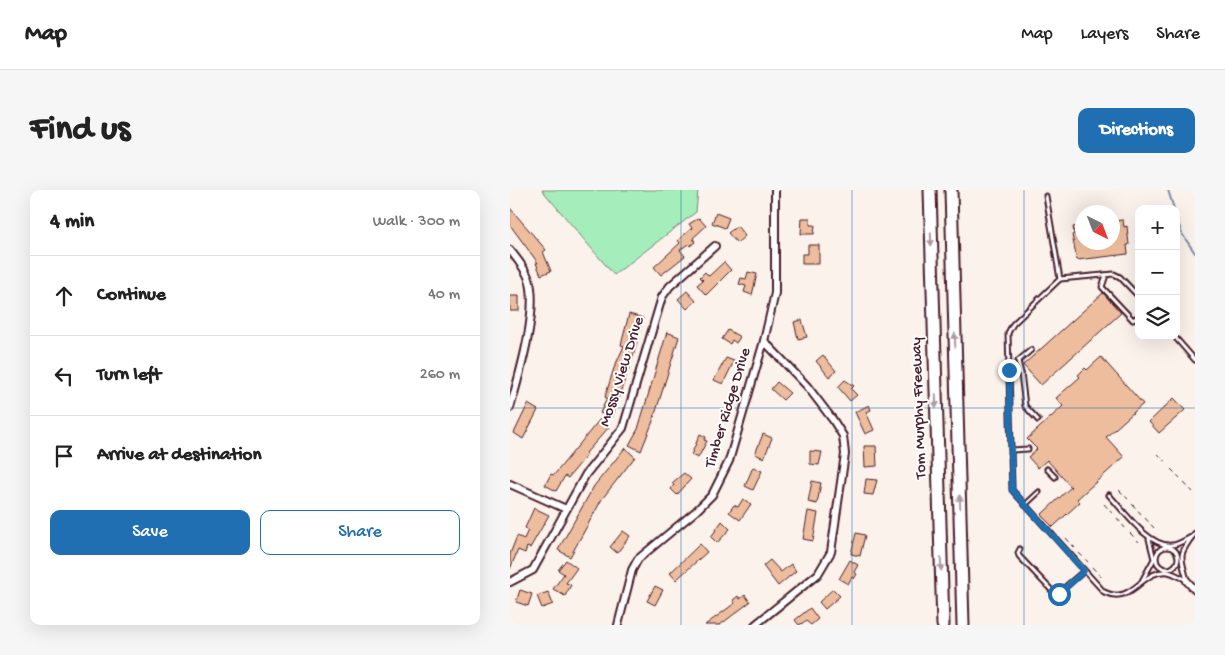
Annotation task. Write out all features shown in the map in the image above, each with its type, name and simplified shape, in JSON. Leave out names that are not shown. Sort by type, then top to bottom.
[{"type":"highway","name":"Tom Murphy Freeway","points":[[930,190],[943,625]]},
{"type":"highway","points":[[951,190],[962,586],[965,625]]},
{"type":"street","name":"Timber Ridge Drive","points":[[618,625],[632,570],[638,559],[696,511],[712,495],[729,461],[764,341],[775,293],[776,190]]},
{"type":"street","name":"Mossy View Drive","points":[[510,582],[533,570],[586,474],[623,428],[662,297],[670,286],[714,246]]},
{"type":"street","points":[[510,250],[519,261],[529,280],[533,304],[510,408]]},
{"type":"street","points":[[755,625],[818,574],[831,552],[845,454],[844,436],[834,420],[807,386],[764,341]]},
{"type":"street","points":[[510,484],[566,509]]},
{"type":"street","points":[[1187,581],[1195,590]]},
{"type":"lane","points":[[1046,196],[1060,279]]},
{"type":"lane","points":[[1106,275],[1102,287],[1133,320],[1135,319]]},
{"type":"lane","points":[[1137,295],[1120,277],[1106,275],[1060,279],[1013,324],[1008,332],[1012,490],[1104,592],[1114,597],[1123,596],[1140,583],[1158,574],[1166,573],[1187,581]]},
{"type":"lane","points":[[1178,340],[1195,360]]},
{"type":"lane","points":[[1030,350],[1018,361],[1024,406],[1038,420]]},
{"type":"lane","points":[[1009,370],[1021,373]]},
{"type":"lane","points":[[1012,450],[1028,449]]},
{"type":"lane","points":[[1048,470],[1055,478]]},
{"type":"lane","points":[[1025,505],[1039,492]]},
{"type":"lane","points":[[1109,495],[1148,538],[1161,545],[1172,546],[1194,534]]},
{"type":"lane","points":[[1166,573],[1177,564],[1194,534]]},
{"type":"lane","points":[[1148,538],[1156,560],[1166,573]]},
{"type":"lane","points":[[1167,545],[1179,558],[1187,581]]},
{"type":"lane","points":[[1140,583],[1156,560],[1157,554],[1167,545]]},
{"type":"lane","points":[[1020,549],[1019,556],[1056,595],[1084,571]]},
{"type":"lane","points":[[1162,549],[1172,549]]},
{"type":"lane","points":[[1162,568],[1171,568]]},
{"type":"path","points":[[1158,454],[1164,461]]},
{"type":"path","points":[[1171,469],[1180,478]]},
{"type":"path","points":[[1184,483],[1193,492]]},
{"type":"path","points":[[1119,490],[1128,499]]},
{"type":"path","points":[[1104,504],[1112,514]]},
{"type":"path","points":[[1132,504],[1141,514]]},
{"type":"path","points":[[1117,518],[1126,528]]},
{"type":"path","points":[[1145,518],[1154,528]]},
{"type":"path","points":[[1130,533],[1139,542]]},
{"type":"path","points":[[1066,538],[1075,548]]},
{"type":"path","points":[[1079,553],[1088,562]]},
{"type":"path","points":[[1092,567],[1101,577]]},
{"type":"green space","points":[[542,190],[698,190],[696,212],[614,275]]},
{"type":"building","points":[[510,208],[546,250],[543,252],[551,271],[541,275],[536,263],[538,263],[510,225]]},
{"type":"building","points":[[716,213],[729,218],[725,228],[712,223]]},
{"type":"building","points":[[699,218],[706,226],[693,238],[695,242],[690,246],[688,244],[680,250],[685,256],[661,275],[654,267],[680,243],[678,240],[692,228],[689,224]]},
{"type":"building","points":[[802,218],[810,218],[810,225],[815,225],[814,234],[801,234]]},
{"type":"building","points":[[1120,220],[1123,220],[1124,227],[1127,226],[1128,254],[1077,260],[1075,250],[1120,250]]},
{"type":"building","points":[[737,226],[745,236],[737,243],[728,233]]},
{"type":"building","points":[[1073,227],[1075,227],[1075,250],[1072,235],[1074,234]]},
{"type":"building","points":[[808,245],[819,245],[819,264],[802,264],[802,254],[808,254]]},
{"type":"building","points":[[724,262],[731,270],[706,295],[697,285],[703,280],[700,277],[705,272],[709,276]]},
{"type":"building","points":[[748,272],[757,274],[752,295],[744,292],[746,286],[739,284],[741,278],[746,279]]},
{"type":"building","points":[[687,291],[696,301],[687,309],[678,299]]},
{"type":"building","points":[[1103,293],[1121,313],[1041,385],[1023,365]]},
{"type":"building","points":[[510,296],[519,296],[519,311],[510,311]]},
{"type":"building","points":[[629,314],[643,318],[633,357],[611,418],[600,413],[607,398],[605,397],[614,368],[624,346],[621,345]]},
{"type":"building","points":[[802,320],[807,337],[798,339],[794,322]]},
{"type":"building","points":[[728,330],[740,337],[736,343],[732,340],[730,344],[722,339]]},
{"type":"building","points":[[667,332],[679,337],[653,421],[641,451],[629,445],[638,429]]},
{"type":"building","points":[[823,355],[836,371],[829,377],[816,361]]},
{"type":"building","points":[[1101,357],[1143,404],[1106,437],[1124,457],[1077,499],[1080,502],[1053,527],[1041,515],[1071,487],[1047,460],[1038,468],[1028,457],[1037,449],[1027,439],[1063,406],[1056,398],[1080,377],[1078,375],[1085,368],[1087,370]]},
{"type":"building","points":[[726,358],[734,361],[723,384],[714,380]]},
{"type":"building","points":[[845,380],[854,386],[851,389],[857,395],[850,401],[838,387]]},
{"type":"building","points":[[777,382],[790,393],[783,400],[771,389]]},
{"type":"building","points":[[1174,398],[1185,410],[1159,433],[1149,422]]},
{"type":"building","points":[[528,404],[538,410],[523,439],[514,433]]},
{"type":"building","points":[[869,405],[871,410],[866,412],[874,430],[865,434],[855,412]]},
{"type":"building","points":[[600,419],[609,427],[586,453],[587,455],[568,478],[565,476],[556,491],[545,485],[551,474],[554,475]]},
{"type":"building","points":[[700,434],[706,437],[704,440],[707,441],[698,458],[691,455]]},
{"type":"building","points":[[763,434],[772,438],[764,458],[755,454]]},
{"type":"building","points":[[864,446],[876,446],[877,466],[865,467]]},
{"type":"building","points":[[625,448],[635,457],[602,499],[570,557],[558,550],[594,486]]},
{"type":"building","points":[[810,451],[822,452],[819,465],[810,464]]},
{"type":"building","points":[[753,467],[762,471],[753,490],[745,486]]},
{"type":"building","points":[[684,473],[691,479],[677,495],[671,489],[674,485],[672,483]]},
{"type":"building","points":[[866,479],[877,480],[873,495],[864,494]]},
{"type":"building","points":[[812,481],[821,483],[817,504],[808,502]]},
{"type":"building","points":[[743,499],[751,504],[740,520],[729,512],[734,505],[738,507]]},
{"type":"building","points":[[534,508],[549,515],[530,548],[527,547],[525,553],[518,550],[510,569],[510,554],[517,536],[524,539],[528,530],[525,528]]},
{"type":"building","points":[[808,511],[818,513],[813,541],[803,539]]},
{"type":"building","points":[[722,521],[730,529],[717,543],[711,537]]},
{"type":"building","points":[[623,531],[630,536],[617,553],[610,547]]},
{"type":"building","points":[[856,533],[865,535],[860,556],[851,554]]},
{"type":"building","points":[[700,544],[707,552],[676,580],[670,573]]},
{"type":"building","points":[[566,560],[577,568],[566,583],[571,585],[565,596],[553,589],[564,574],[558,570]]},
{"type":"building","points":[[770,560],[781,572],[791,564],[796,571],[778,586],[763,566]]},
{"type":"building","points":[[850,560],[858,565],[854,572],[857,574],[854,579],[852,577],[848,584],[839,579]]},
{"type":"building","points":[[655,586],[663,590],[655,605],[647,601]]},
{"type":"building","points":[[833,589],[840,596],[825,609],[819,602]]},
{"type":"building","points":[[520,590],[532,594],[528,606],[516,602]]},
{"type":"building","points":[[548,592],[553,604],[542,608],[537,596]]},
{"type":"building","points":[[745,595],[750,602],[720,625],[705,625],[735,603],[733,600],[738,596],[740,599]]},
{"type":"building","points":[[810,608],[818,619],[811,625],[806,621],[799,625],[795,620]]},
{"type":"waterway","points":[[1168,190],[1173,205]]},
{"type":"waterway","points":[[1180,228],[1195,253]]},
{"type":"route","points":[[1009,370],[1012,490],[1084,571],[1059,594]]}]
